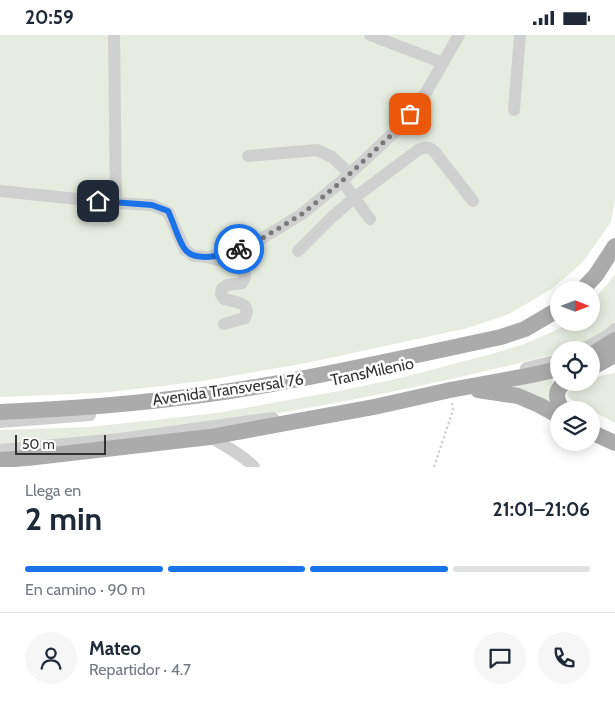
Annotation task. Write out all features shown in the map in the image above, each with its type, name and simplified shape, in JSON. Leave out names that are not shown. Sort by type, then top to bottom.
[{"type":"main road","points":[[590,281],[615,246]]},
{"type":"main road","name":"Avenida Transversal 76","points":[[0,412],[117,405],[293,381],[502,337],[525,329],[550,314]]},
{"type":"main road","points":[[600,349],[615,340]]},
{"type":"main road","points":[[600,364],[615,355]]},
{"type":"main road","points":[[451,395],[550,371]]},
{"type":"main road","points":[[0,460],[210,437],[478,389],[518,396],[550,412]]},
{"type":"main road","points":[[600,436],[615,443]]},
{"type":"street","points":[[114,35],[116,203]]},
{"type":"street","points":[[370,35],[443,63]]},
{"type":"street","points":[[208,257],[234,251],[261,239],[302,214],[346,178],[400,127],[421,101],[459,35]]},
{"type":"street","points":[[514,110],[520,35]]},
{"type":"street","points":[[298,251],[354,198],[418,150],[426,147],[434,151],[472,201]]},
{"type":"street","points":[[248,156],[317,150],[332,157],[346,178],[354,198],[370,219]]},
{"type":"street","points":[[0,191],[152,205],[168,211],[185,250],[194,256],[222,260],[243,270],[245,274],[242,283],[227,285],[222,289],[221,294],[224,299],[242,304],[246,307],[248,313],[245,319],[224,324]]},
{"type":"street","points":[[596,281],[615,257]]},
{"type":"street","name":"TransMilenio","points":[[0,422],[116,413],[214,400],[311,384],[503,343],[550,321]]},
{"type":"street","points":[[598,341],[615,329]]},
{"type":"street","name":"TransMilenio","points":[[0,450],[120,439],[234,424],[361,404],[550,363]]},
{"type":"street","points":[[210,437],[249,461],[254,467]]},
{"type":"path","points":[[434,467],[453,410],[451,395]]},
{"type":"shaded area","points":[[0,35],[615,35],[615,200],[611,222],[583,262],[561,281],[550,281],[550,290],[509,314],[468,328],[307,363],[202,381],[99,393],[0,397]]},
{"type":"shaded area","points":[[615,274],[615,322],[587,341],[550,341],[550,355],[413,387],[267,415],[148,433],[0,448],[0,430],[89,427],[217,413],[400,378],[495,353],[524,344],[554,331],[600,331],[600,292]]},
{"type":"shaded area","points":[[615,373],[615,423],[600,415],[600,401],[575,401],[569,398],[567,394],[569,391],[600,391],[600,376]]},
{"type":"shaded area","points":[[550,379],[552,401],[550,403],[507,388]]},
{"type":"way so far","points":[[239,249],[261,239],[302,214],[342,181],[400,127],[410,114]]},
{"type":"route","points":[[98,201],[152,205],[168,211],[185,250],[194,256],[208,257],[239,249]]}]
